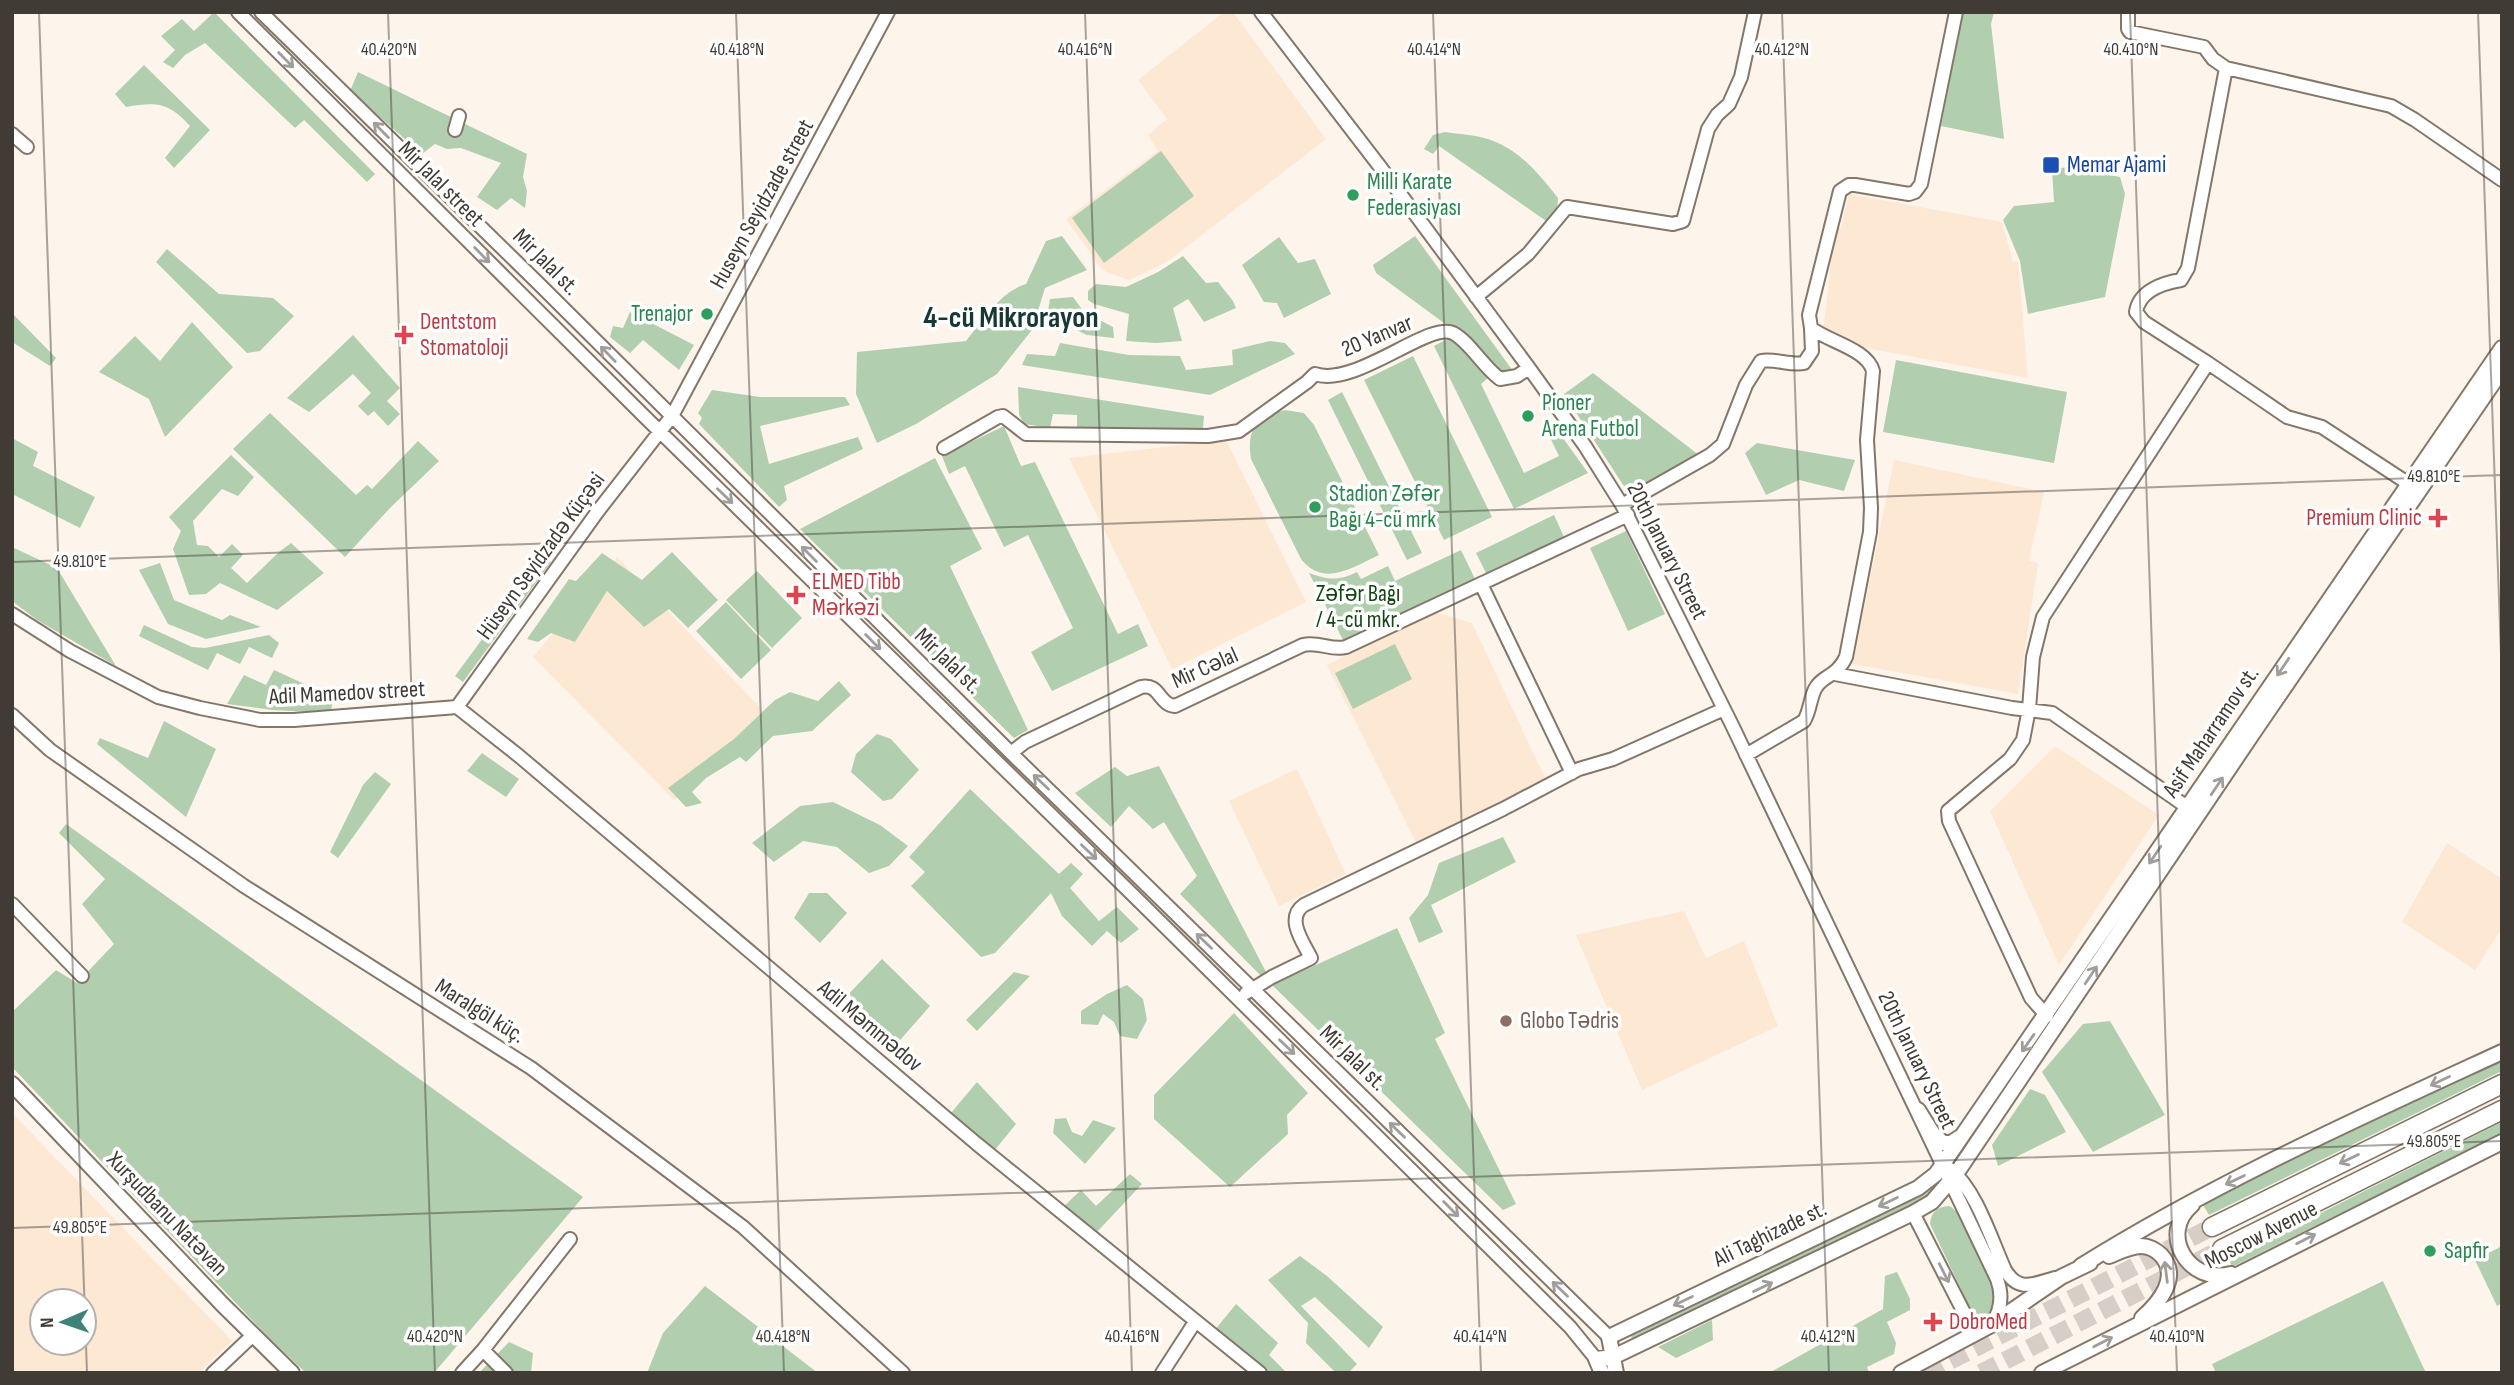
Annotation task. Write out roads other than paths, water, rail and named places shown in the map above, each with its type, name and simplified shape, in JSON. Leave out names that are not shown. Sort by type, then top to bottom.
[{"type":"highway","name":"Moscow Avenue","points":[[2212,1227],[2501,1084]]},
{"type":"highway","name":"Moscow Avenue","points":[[2222,1249],[2502,1110]]},
{"type":"main road","name":"Asif Maharramov st.","points":[[1964,1144],[2193,811],[2416,481],[2502,348]]},
{"type":"main road","name":"Asif Maharramov st.","points":[[2416,481],[2502,370]]},
{"type":"main road","name":"Asif Maharramov st.","points":[[1964,1144],[2047,1016],[2193,811]]},
{"type":"main road","points":[[1901,1373],[1991,1325],[2061,1277],[2141,1228],[2502,1052]]},
{"type":"main road","name":"Xurşudbanu Natəvan","points":[[12,1084],[292,1373]]},
{"type":"main road","points":[[1918,1110],[1933,1134],[1943,1143],[1964,1144]]},
{"type":"main road","name":"Moscow Avenue","points":[[2042,1373],[2502,1142]]},
{"type":"main road","name":"Ali Taghizade st.","points":[[1609,1337],[1918,1188],[1931,1179],[1964,1144]]},
{"type":"main road","name":"Ali Taghizade st.","points":[[1596,1359],[1612,1357],[1634,1348],[1933,1202],[1954,1177],[1964,1144]]},
{"type":"main road","points":[[2202,1197],[2182,1215],[2177,1237],[2180,1251],[2187,1262],[2205,1274],[2224,1276],[2244,1271]]},
{"type":"main road","points":[[2081,1266],[2138,1246],[2147,1247],[2162,1256],[2168,1267],[2167,1286],[2158,1302],[2133,1327]]},
{"type":"main road","points":[[1626,1328],[1624,1342],[1634,1348]]},
{"type":"main road","points":[[1609,1337],[1616,1373]]},
{"type":"main road","points":[[1602,1373],[1596,1359],[1609,1337]]},
{"type":"street","name":"Mir Jalal street","points":[[238,12],[644,416]]},
{"type":"street","name":"Mir Jalal st.","points":[[261,12],[1011,753],[1609,1337]]},
{"type":"street","name":"Huseyn Seyidzade street","points":[[660,431],[672,416],[888,12]]},
{"type":"street","name":"20th January Street","points":[[1261,12],[1529,368],[1585,446],[1625,510],[1944,1165],[1954,1177]]},
{"type":"street","points":[[1476,297],[1528,254],[1567,207],[1673,224],[1683,221],[1708,129],[1717,115],[1729,104],[1741,77],[1755,12]]},
{"type":"street","points":[[1572,773],[1482,584],[1625,510],[1710,456],[1723,444],[1746,385],[1761,361],[1804,363],[1812,351],[1809,315],[1840,191],[1849,185],[1855,185],[1909,194],[1915,192],[1921,184],[1956,12]]},
{"type":"street","points":[[2128,12],[2130,32],[2204,47],[2213,59],[2226,68],[2391,107],[2415,120],[2502,180]]},
{"type":"street","points":[[2226,68],[2188,268],[2181,280],[2162,283],[2144,296],[2136,306],[2136,312],[2144,322],[2287,417],[2322,427],[2416,481]]},
{"type":"street","points":[[455,130],[460,116]]},
{"type":"street","points":[[12,134],[27,147]]},
{"type":"street","points":[[1746,755],[1804,721],[1815,689],[1820,682],[1835,674],[1846,657],[1870,532],[1871,508],[1866,448],[1873,371],[1871,362],[1863,354],[1825,338],[1811,328]]},
{"type":"street","name":"20 Yanvar","points":[[944,448],[1003,416],[1026,434],[1200,436],[1239,431],[1315,374],[1334,377],[1448,331],[1456,335],[1500,379],[1517,376],[1529,368]]},
{"type":"street","points":[[2047,1016],[2031,998],[1948,816],[1950,807],[2010,759],[2017,749],[2025,732],[2033,657],[2043,617],[2208,363]]},
{"type":"street","name":"Mir Jalal st.","points":[[644,416],[1476,1234],[1577,1335],[1596,1359]]},
{"type":"street","name":"Hüseyn Seyidzadə Küçəsi","points":[[457,708],[598,511],[660,431]]},
{"type":"street","name":"Mir Cəlal","points":[[1011,753],[1024,742],[1140,687],[1150,686],[1156,689],[1167,705],[1179,705],[1310,643],[1334,648],[1346,647],[1482,584]]},
{"type":"street","name":"Adil Mamedov street","points":[[12,614],[70,651],[158,697],[200,708],[260,720],[294,720],[457,708]]},
{"type":"street","points":[[1835,674],[2012,708],[2052,713],[2193,811]]},
{"type":"street","name":"Adil Məmmədov","points":[[457,708],[519,756],[977,1144],[1260,1373]]},
{"type":"street","points":[[1238,999],[1311,958],[1296,926],[1295,914],[1298,909],[1587,765],[1613,759],[1724,709]]},
{"type":"street","name":"Maralgöl küç.","points":[[12,715],[50,750],[244,886],[531,1068],[743,1227],[903,1373]]},
{"type":"street","points":[[12,904],[82,976]]},
{"type":"street","points":[[1954,1177],[1971,1196],[2012,1280],[2025,1286],[2061,1277]]},
{"type":"street","points":[[1954,1177],[1998,1283],[1999,1309],[1991,1325]]},
{"type":"street","points":[[1913,1213],[1975,1334]]},
{"type":"street","points":[[1476,1234],[1490,1220]]},
{"type":"street","points":[[462,1373],[570,1239]]},
{"type":"street","points":[[1162,1373],[1195,1322]]},
{"type":"street","points":[[213,1373],[253,1335]]},
{"type":"street","points":[[483,1350],[506,1373]]},
{"type":"tunnel","points":[[1926,1373],[2212,1227]]},
{"type":"tunnel","points":[[1981,1373],[2222,1249]]},
{"type":"place","name":"Memar Ajami","points":[[2051,165]]},
{"type":"place","name":"Milli Karate Federasiyası","points":[[1353,195]]},
{"type":"place","name":"Trenajor","points":[[707,314]]},
{"type":"place","name":"Dentstom Stomatoloji","points":[[404,335]]},
{"type":"place","name":"Pioner Arena Futbol","points":[[1528,416]]},
{"type":"place","name":"Stadion Zəfər Bağı 4-cü mrk","points":[[1315,507]]},
{"type":"place","name":"Premium Clinic","points":[[2438,518]]},
{"type":"place","name":"ELMED Tibb Mərkəzi","points":[[796,595]]},
{"type":"place","name":"Globo Tədris","points":[[1506,1021]]},
{"type":"place","name":"Sapfir","points":[[2430,1251]]},
{"type":"place","name":"DobroMed","points":[[1933,1322]]},
{"type":"district","name":"4-cü Mikrorayon","points":[[1011,318]]},
{"type":"park label","name":"Zəfər Bağı / 4-cü mkr.","points":[[1358,607]]}]
